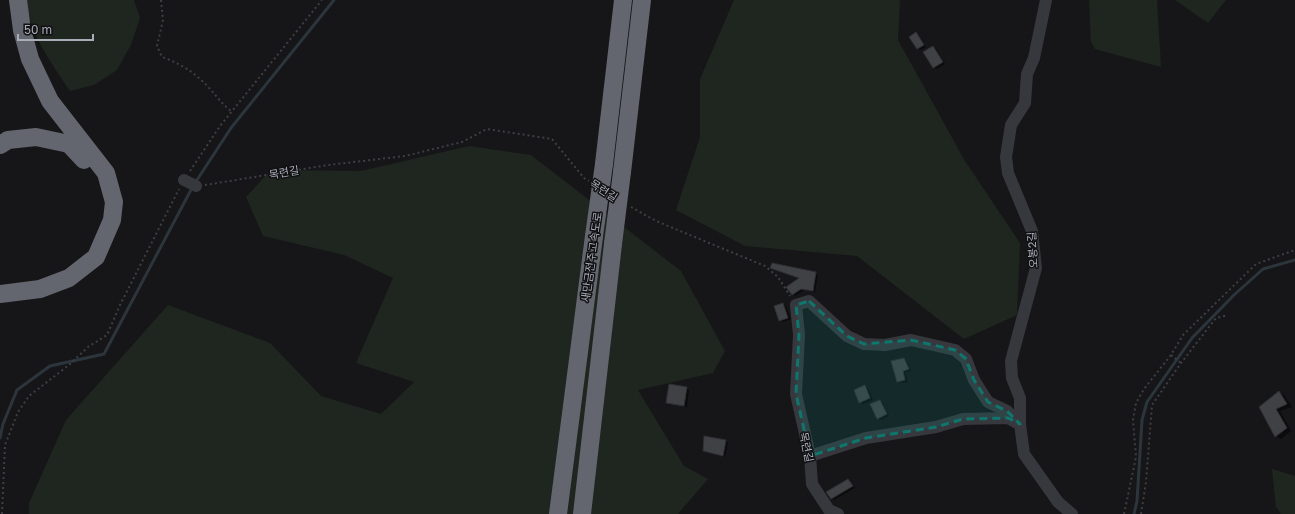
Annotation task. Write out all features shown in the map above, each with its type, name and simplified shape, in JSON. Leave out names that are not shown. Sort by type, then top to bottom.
[{"type":"highway","points":[[0,294],[40,289],[69,278],[96,258],[112,220],[114,202],[106,173],[50,101],[30,59],[22,30],[18,0]]},
{"type":"highway","name":"새만금전주고속도로","points":[[558,514],[604,164],[623,0]]},
{"type":"highway","name":"새만금전주고속도로","points":[[582,514],[642,0]]},
{"type":"highway","points":[[0,145],[8,140],[36,137],[69,144],[90,166],[102,193],[102,213],[98,231],[85,252],[61,272],[0,283]]},
{"type":"street","name":"오봉2길","points":[[1046,0],[1034,58],[1027,74],[1025,103],[1011,125],[1006,157],[1008,173],[1032,231],[1036,268],[1011,361],[1012,378],[1020,398],[1020,424],[1024,454],[1058,502],[1072,514]]},
{"type":"street","points":[[796,305],[809,301],[847,336],[864,344],[886,345],[911,340],[955,350],[966,359],[974,380],[988,402],[1007,411],[1020,424]]},
{"type":"street","name":"목련길","points":[[796,305],[799,334],[796,394],[810,456],[812,484],[829,510],[838,514]]},
{"type":"street","points":[[810,456],[866,438],[936,427],[963,419],[1008,418],[1020,424]]},
{"type":"path","points":[[161,0],[163,3],[163,20],[157,46],[162,56],[183,66],[201,80],[221,104],[231,111]]},
{"type":"path","points":[[2,514],[5,445],[18,412],[29,396],[69,365],[88,347],[107,335],[120,304],[190,183],[220,126],[322,0]]},
{"type":"path","name":"목련길","points":[[190,183],[405,156],[462,142],[487,130],[552,139],[584,178],[590,182]]},
{"type":"path","name":"목련길","points":[[626,205],[656,221],[764,266],[778,278],[796,305]]},
{"type":"path","points":[[1124,514],[1136,457],[1133,420],[1136,403],[1144,389],[1172,356],[1183,335],[1256,264],[1295,250]]},
{"type":"path","points":[[1141,514],[1146,482],[1152,406],[1180,362],[1216,318],[1228,315]]},
{"type":"path","points":[[1172,356],[1180,362]]},
{"type":"highlighted area","points":[[809,301],[847,336],[864,344],[911,340],[955,350],[966,359],[974,380],[988,402],[1007,411],[1020,424],[1008,418],[963,419],[936,427],[866,438],[810,456],[796,394],[799,335],[796,305]]},
{"type":"shaded area","points":[[26,0],[134,0],[140,18],[131,45],[117,70],[94,85],[70,91],[42,48],[36,36],[28,12]]},
{"type":"shaded area","points":[[734,0],[900,0],[898,40],[965,161],[1020,243],[1017,315],[964,339],[857,256],[745,246],[676,210],[700,137],[700,79]]},
{"type":"shaded area","points":[[1089,0],[1157,0],[1161,67],[1095,49],[1091,42]]},
{"type":"shaded area","points":[[1175,0],[1226,0],[1208,23]]},
{"type":"shaded area","points":[[469,146],[531,155],[681,271],[725,351],[713,373],[638,390],[684,466],[708,479],[678,514],[29,514],[29,503],[66,420],[168,305],[270,343],[321,396],[381,414],[414,382],[356,363],[393,278],[344,255],[263,236],[246,197],[271,170],[361,171]]},
{"type":"shaded area","points":[[1272,469],[1295,476],[1295,514],[1281,514],[1276,507]]},
{"type":"building","points":[[916,32],[924,45],[917,49],[909,37]]},
{"type":"building","points":[[933,46],[943,62],[933,68],[923,52]]},
{"type":"building","points":[[772,263],[816,272],[813,291],[801,289],[792,295],[786,287],[799,278],[770,268]]},
{"type":"building","points":[[783,303],[788,318],[779,321],[774,306]]},
{"type":"building","points":[[904,358],[909,369],[903,371],[905,380],[897,382],[891,361]]},
{"type":"building","points":[[669,384],[687,387],[684,406],[666,403]]},
{"type":"building","points":[[865,385],[870,398],[859,403],[854,390]]},
{"type":"building","points":[[1279,391],[1287,404],[1276,409],[1287,428],[1275,437],[1259,407]]},
{"type":"building","points":[[880,400],[887,414],[877,419],[870,404]]},
{"type":"building","points":[[704,436],[726,440],[723,456],[703,451]]},
{"type":"building","points":[[848,479],[853,486],[831,499],[826,492]]},
{"type":"waterway","points":[[195,183],[231,128],[334,0]]},
{"type":"waterway","points":[[0,438],[3,424],[17,390],[50,366],[104,354],[192,188]]},
{"type":"waterway","points":[[1134,514],[1137,501],[1142,420],[1147,402],[1192,338],[1234,295],[1263,269],[1295,260]]}]
